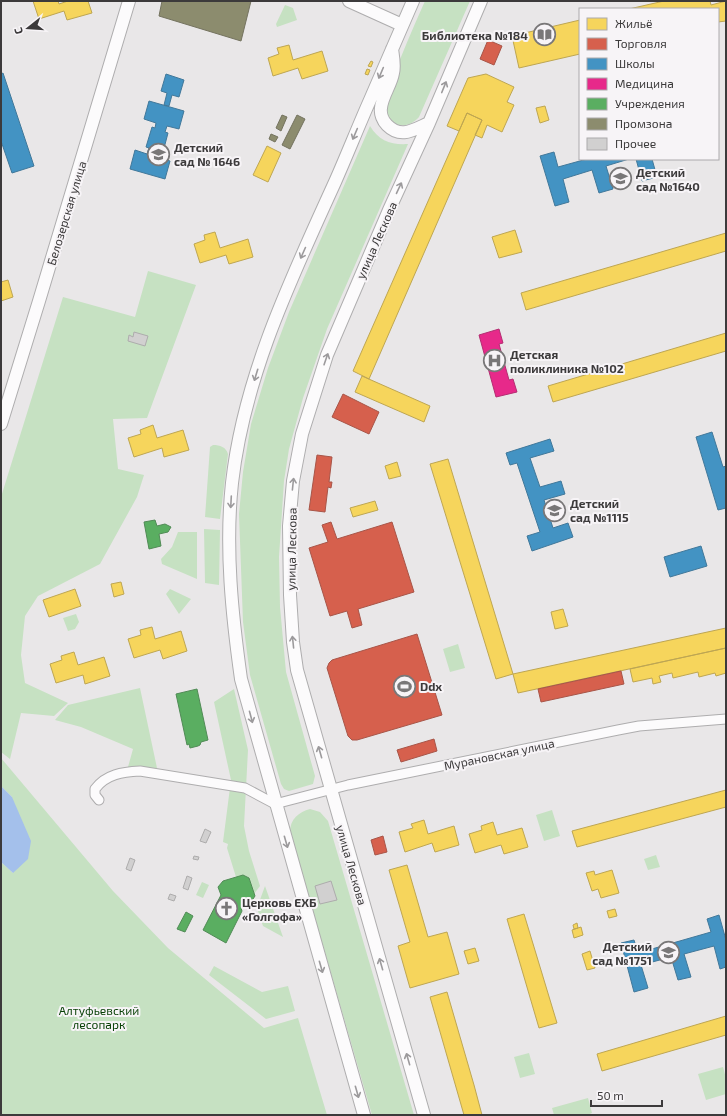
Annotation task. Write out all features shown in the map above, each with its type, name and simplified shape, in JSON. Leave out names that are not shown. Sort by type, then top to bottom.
[{"type":"main road","name":"Белозерская улица","points":[[1,424],[129,1]]},
{"type":"main road","points":[[348,1],[402,25]]},
{"type":"main road","points":[[364,1115],[275,804],[241,679],[231,588],[230,524],[232,483],[248,402],[275,320],[413,1]]},
{"type":"main road","name":"улица Лескова","points":[[424,1115],[297,670],[293,642],[290,595],[290,526],[293,480],[302,434],[327,355],[481,1]]},
{"type":"main road","points":[[392,47],[394,74],[380,109],[383,121],[398,133],[413,130],[429,123]]},
{"type":"street","name":"Мурановская улица","points":[[275,804],[330,790],[639,726],[726,719]]},
{"type":"street","points":[[99,800],[95,795],[95,789],[102,781],[123,772],[140,771],[245,788],[275,804]]},
{"type":"green space","points":[[425,1],[470,1],[419,117],[409,124],[397,125],[386,115],[385,101],[399,62]]},
{"type":"green space","points":[[285,5],[293,8],[297,20],[277,27],[276,24]]},
{"type":"green space","points":[[370,126],[381,139],[396,144],[408,144],[327,329],[303,398],[289,449],[284,481],[279,557],[280,607],[286,672],[315,776],[313,784],[289,791],[284,789],[281,784],[250,675],[243,622],[239,514],[243,472],[251,424],[268,368],[289,312]]},
{"type":"green space","points":[[148,271],[196,285],[147,418],[113,419],[118,469],[144,475],[137,497],[100,564],[38,596],[25,616],[21,655],[25,683],[68,703],[54,716],[21,713],[10,759],[1,752],[1,497],[63,297],[135,317]]},
{"type":"green space","points":[[213,445],[222,447],[228,454],[220,519],[205,517],[210,447]]},
{"type":"green space","points":[[204,529],[220,530],[219,585],[205,583]]},
{"type":"green space","points":[[178,532],[197,532],[197,579],[162,564],[161,559],[172,547]]},
{"type":"green space","points":[[170,589],[191,599],[179,614],[166,594]]},
{"type":"green space","points":[[76,614],[79,622],[75,629],[68,631],[63,618]]},
{"type":"green space","points":[[458,644],[465,668],[450,672],[443,649]]},
{"type":"green space","points":[[140,688],[157,768],[128,767],[133,749],[81,727],[55,720],[68,705]]},
{"type":"green space","points":[[234,689],[248,750],[244,826],[249,851],[260,886],[254,894],[249,878],[243,875],[236,877],[227,848],[228,844],[223,842],[231,780],[214,702]]},
{"type":"green space","name":"Алтуфьевский лесопарк","points":[[1,758],[113,891],[168,948],[264,1028],[298,1018],[327,1115],[1,1115],[1,862],[13,873],[12,797],[1,786]]},
{"type":"green space","points":[[310,809],[320,812],[328,821],[414,1115],[372,1115],[290,832],[290,827],[293,820],[302,812]]},
{"type":"green space","points":[[552,810],[560,836],[544,841],[536,815]]},
{"type":"green space","points":[[656,855],[660,867],[648,870],[644,859]]},
{"type":"green space","points":[[202,882],[209,885],[203,898],[196,895]]},
{"type":"green space","points":[[265,886],[283,937],[263,926],[257,908]]},
{"type":"green space","points":[[214,966],[262,992],[288,986],[295,1011],[266,1019],[209,975]]},
{"type":"green space","points":[[529,1053],[535,1074],[520,1078],[514,1057]]},
{"type":"green space","points":[[723,1067],[726,1078],[726,1094],[706,1100],[698,1074]]},
{"type":"green space","points":[[588,1098],[592,1113],[587,1115],[554,1115],[552,1108]]},
{"type":"water","points":[[1,786],[12,797],[31,841],[28,859],[13,873],[1,862]]},
{"type":"building: Жильё","points":[[33,1],[58,1],[59,4],[68,1],[88,1],[92,13],[67,20],[64,11],[39,19]]},
{"type":"building: Жильё","points":[[664,1],[710,1],[711,5],[726,1],[726,21],[719,22],[719,8],[633,8]]},
{"type":"building: Жильё","points":[[579,20],[579,54],[519,68],[512,36]]},
{"type":"building: Жильё","points":[[289,45],[293,60],[322,51],[328,71],[302,79],[298,68],[273,76],[268,58],[279,54],[277,48]]},
{"type":"building: Жильё","points":[[371,61],[373,62],[371,67],[368,66]]},
{"type":"building: Жильё","points":[[367,69],[370,70],[368,75],[365,74]]},
{"type":"building: Жильё","points":[[486,74],[514,87],[507,102],[514,105],[502,132],[487,125],[482,138],[475,135],[482,120],[467,113],[459,131],[447,126],[468,78]]},
{"type":"building: Жильё","points":[[545,106],[549,120],[540,123],[536,108]]},
{"type":"building: Жильё","points":[[467,113],[482,120],[369,379],[353,371]]},
{"type":"building: Жильё","points":[[267,146],[281,153],[268,182],[253,175]]},
{"type":"building: Жильё","points":[[515,230],[522,252],[499,258],[492,237]]},
{"type":"building: Жильё","points":[[215,232],[220,248],[248,239],[253,257],[229,264],[226,255],[200,263],[194,244],[205,240],[204,235]]},
{"type":"building: Жильё","points":[[726,233],[726,251],[526,310],[521,293]]},
{"type":"building: Жильё","points":[[8,280],[13,297],[1,301],[1,282]]},
{"type":"building: Жильё","points":[[726,333],[726,351],[553,402],[548,386]]},
{"type":"building: Жильё","points":[[362,376],[430,406],[424,422],[355,392]]},
{"type":"building: Жильё","points":[[153,425],[157,438],[183,430],[189,450],[164,457],[162,448],[134,457],[128,438],[141,434],[140,430]]},
{"type":"building: Жильё","points":[[448,459],[513,674],[496,679],[430,464]]},
{"type":"building: Жильё","points":[[397,462],[401,476],[389,479],[385,466]]},
{"type":"building: Жильё","points":[[375,501],[378,510],[353,517],[350,508]]},
{"type":"building: Жильё","points":[[121,582],[124,594],[114,597],[111,584]]},
{"type":"building: Жильё","points":[[75,589],[81,606],[49,617],[43,600]]},
{"type":"building: Жильё","points":[[563,609],[568,626],[555,629],[551,612]]},
{"type":"building: Жильё","points":[[152,627],[155,639],[181,631],[187,651],[163,659],[160,650],[134,658],[128,639],[141,635],[140,630]]},
{"type":"building: Жильё","points":[[726,628],[726,648],[518,693],[513,674]]},
{"type":"building: Жильё","points":[[726,648],[726,673],[716,676],[715,673],[699,677],[698,672],[673,678],[672,673],[659,676],[661,682],[653,684],[652,678],[633,682],[630,669]]},
{"type":"building: Жильё","points":[[74,652],[78,665],[104,657],[110,676],[85,684],[83,675],[56,683],[50,664],[62,660],[61,656]]},
{"type":"building: Жильё","points":[[726,790],[726,807],[577,847],[572,831]]},
{"type":"building: Жильё","points":[[424,820],[428,834],[454,826],[459,845],[435,852],[432,843],[405,852],[399,832],[413,828],[411,824]]},
{"type":"building: Жильё","points":[[493,822],[497,835],[522,828],[528,847],[504,854],[501,845],[475,853],[469,834],[482,830],[481,826]]},
{"type":"building: Жильё","points":[[407,865],[428,937],[447,932],[459,974],[410,988],[398,946],[410,942],[389,870]]},
{"type":"building: Жильё","points":[[612,870],[619,893],[601,898],[598,889],[592,891],[586,873],[594,871],[595,875]]},
{"type":"building: Жильё","points":[[615,909],[617,916],[609,918],[607,911]]},
{"type":"building: Жильё","points":[[524,914],[557,1023],[539,1028],[507,919]]},
{"type":"building: Жильё","points":[[577,923],[578,928],[574,929],[573,925]]},
{"type":"building: Жильё","points":[[581,927],[583,935],[574,938],[572,930]]},
{"type":"building: Жильё","points":[[475,948],[479,961],[468,964],[464,951]]},
{"type":"building: Жильё","points":[[590,951],[595,968],[587,970],[582,954]]},
{"type":"building: Жильё","points":[[447,992],[482,1115],[464,1115],[430,997]]},
{"type":"building: Жильё","points":[[726,1016],[726,1035],[602,1071],[597,1054]]},
{"type":"building: Торговля","points":[[488,40],[502,46],[494,65],[480,59]]},
{"type":"building: Торговля","points":[[343,394],[379,412],[369,434],[332,417]]},
{"type":"building: Торговля","points":[[317,455],[332,457],[329,482],[332,482],[331,488],[328,487],[325,512],[309,510]]},
{"type":"building: Торговля","points":[[331,522],[337,539],[392,522],[414,592],[358,609],[362,625],[352,628],[347,611],[330,616],[309,548],[328,542],[322,525]]},
{"type":"building: Торговля","points":[[417,634],[442,715],[357,740],[352,740],[348,736],[327,668],[329,663],[332,660]]},
{"type":"building: Торговля","points":[[621,671],[624,684],[541,702],[538,689]]},
{"type":"building: Торговля","points":[[434,739],[437,751],[401,762],[397,750]]},
{"type":"building: Торговля","points":[[383,836],[387,852],[375,855],[371,840]]},
{"type":"building: Школы","points":[[3,73],[34,166],[12,173],[1,141],[1,74]]},
{"type":"building: Школы","points":[[166,74],[184,80],[179,97],[172,95],[169,106],[164,105],[167,93],[161,91]]},
{"type":"building: Школы","points":[[149,101],[184,111],[179,129],[167,126],[165,132],[168,133],[163,152],[160,151],[158,157],[170,161],[165,179],[130,169],[135,150],[147,154],[149,148],[146,147],[152,127],[155,128],[156,123],[144,119]]},
{"type":"building: Школы","points":[[554,152],[558,167],[583,160],[626,160],[606,166],[613,189],[599,193],[592,170],[563,179],[569,202],[555,206],[540,156]]},
{"type":"building: Школы","points":[[636,160],[652,160],[657,177],[642,181]]},
{"type":"building: Школы","points":[[712,432],[723,467],[726,466],[726,508],[718,510],[696,437]]},
{"type":"building: Школы","points":[[550,439],[554,451],[530,458],[540,487],[561,481],[565,494],[544,500],[553,528],[568,523],[573,537],[532,551],[527,536],[540,532],[517,463],[510,465],[506,453]]},
{"type":"building: Школы","points":[[701,546],[707,566],[670,577],[664,557]]},
{"type":"building: Школы","points":[[719,915],[726,940],[726,967],[720,969],[714,946],[684,954],[691,977],[678,980],[671,957],[641,965],[648,988],[634,992],[621,943],[634,940],[638,953],[711,932],[707,919]]},
{"type":"building: Медицина","name":"Детская поликлиника №102","points":[[499,329],[503,343],[499,344],[509,380],[513,379],[517,392],[496,397],[479,335]]},
{"type":"building: Учреждения","points":[[155,520],[157,526],[165,524],[171,527],[168,532],[159,534],[161,546],[149,549],[144,522]]},
{"type":"building: Учреждения","points":[[197,689],[208,740],[201,742],[198,746],[190,748],[189,744],[187,745],[176,694]]},
{"type":"building: Учреждения","name":"Церковь ЕХБ «Голгофа»","points":[[243,875],[249,878],[255,896],[251,902],[241,908],[242,911],[226,943],[203,930],[221,895],[218,887],[223,881]]},
{"type":"building: Учреждения","points":[[186,912],[193,916],[185,932],[177,929]]},
{"type":"building: Промзона","points":[[162,1],[251,1],[241,41],[159,16]]},
{"type":"building: Промзона","points":[[282,115],[287,117],[281,131],[276,128]]},
{"type":"building: Промзона","points":[[297,115],[305,119],[290,149],[282,145]]},
{"type":"building: Промзона","points":[[271,134],[278,137],[275,142],[269,139]]},
{"type":"building: Прочее","points":[[134,332],[148,336],[145,346],[128,341],[129,335],[133,337]]},
{"type":"building: Прочее","points":[[205,829],[211,832],[206,843],[200,841]]},
{"type":"building: Прочее","points":[[194,856],[199,857],[198,860],[193,859]]},
{"type":"building: Прочее","points":[[130,858],[135,860],[131,871],[126,869]]},
{"type":"building: Прочее","points":[[187,876],[192,878],[188,890],[183,888]]},
{"type":"building: Прочее","points":[[331,881],[337,900],[320,904],[315,886]]},
{"type":"building: Прочее","points":[[170,894],[176,896],[174,901],[168,899]]},
{"type":"place","name":"Библиотека №184","points":[[544,35]]},
{"type":"place","name":"Детский сад № 1646","points":[[159,154]]},
{"type":"place","name":"Детский сад №1640","points":[[621,179]]},
{"type":"place","name":"Детская поликлиника №102","points":[[495,361]]},
{"type":"place","name":"Детский сад №1115","points":[[555,510]]},
{"type":"place","name":"Ddx","points":[[404,686]]},
{"type":"place","name":"Церковь ЕХБ «Голгофа»","points":[[227,909]]},
{"type":"place","name":"Детский сад №1751","points":[[668,953]]}]
